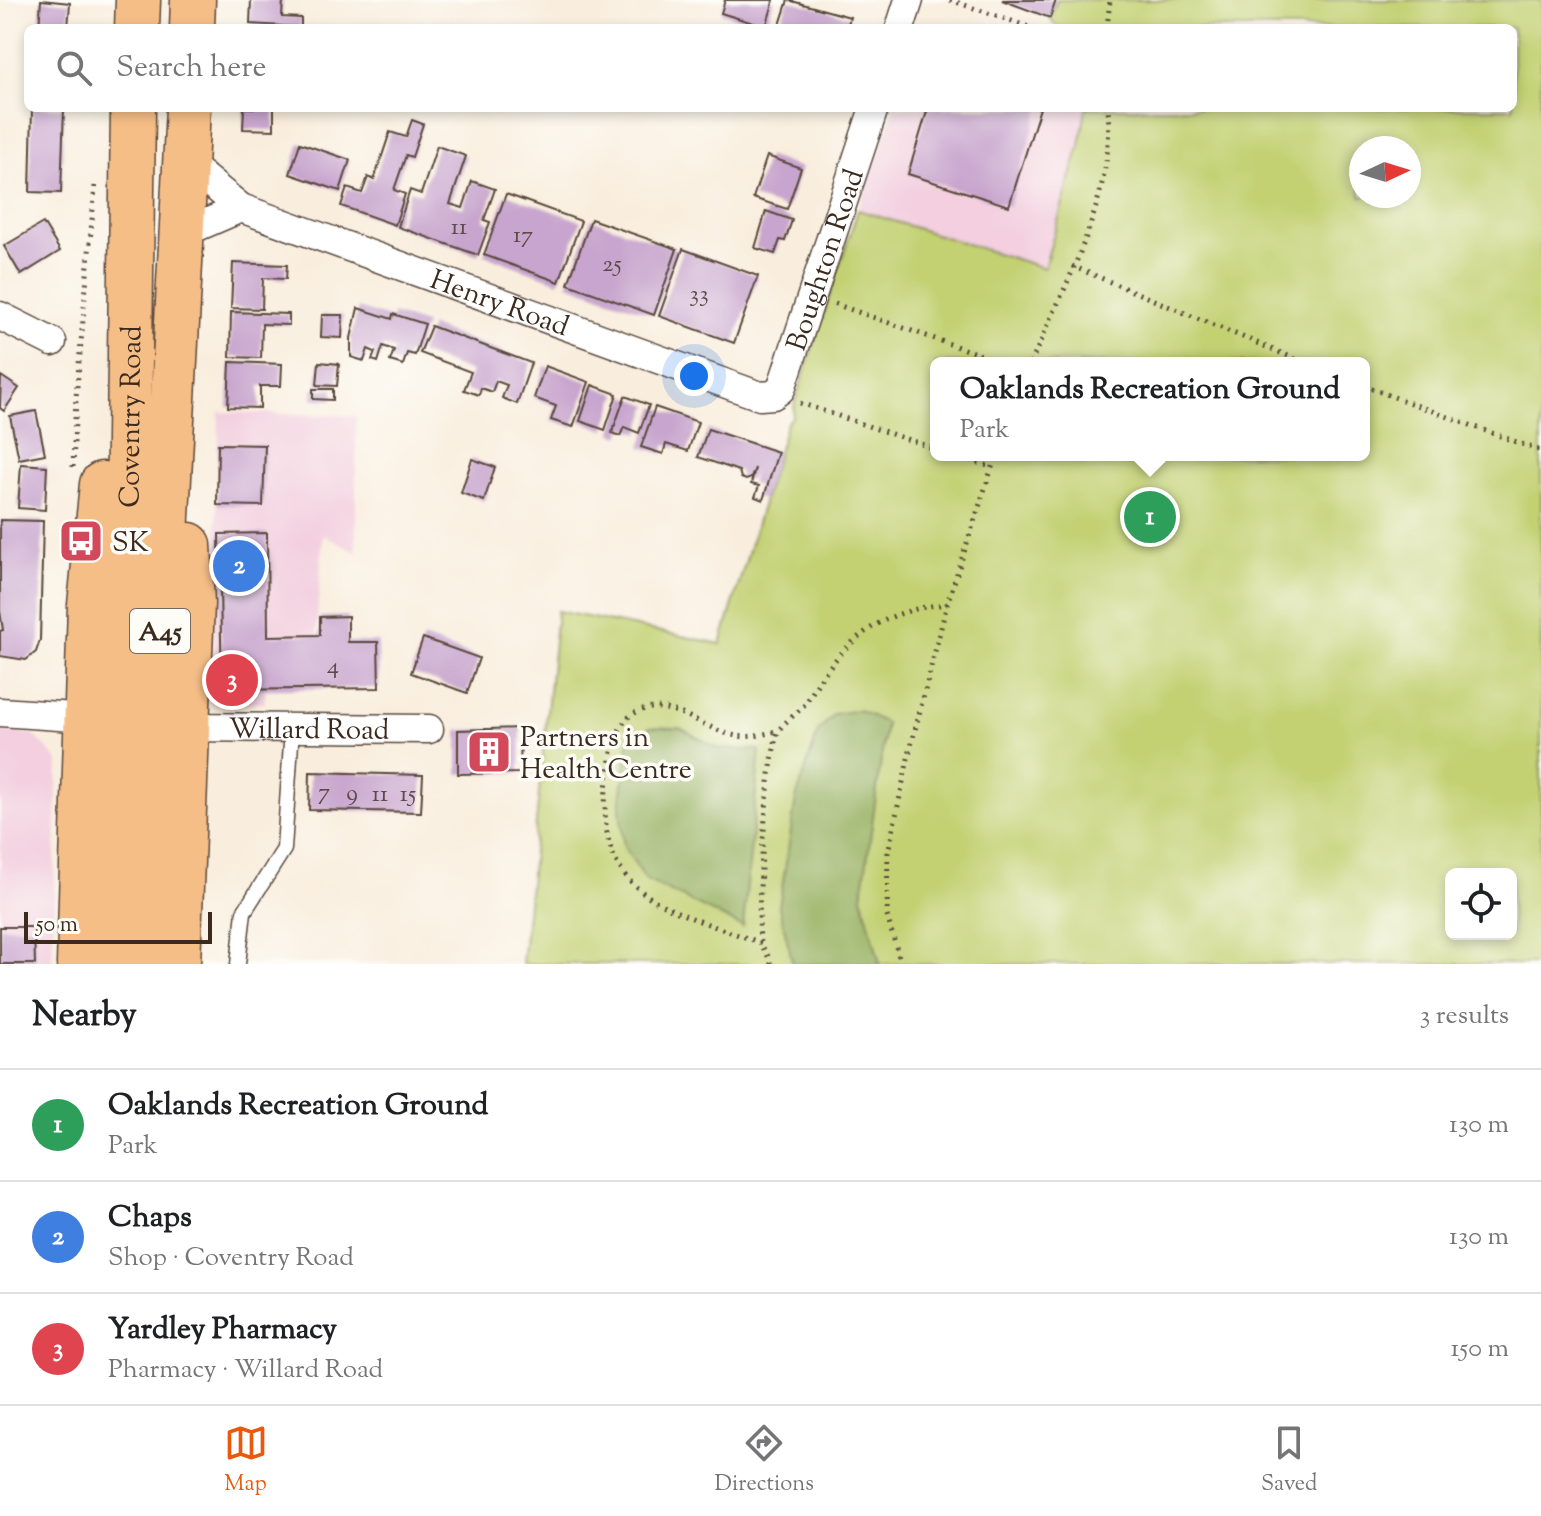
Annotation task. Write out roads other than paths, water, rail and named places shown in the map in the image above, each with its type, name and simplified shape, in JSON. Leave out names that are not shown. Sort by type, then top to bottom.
[{"type":"highway","points":[[137,24],[138,0]]},
{"type":"highway","points":[[192,24],[193,0]]},
{"type":"highway","name":"Coventry Road","points":[[110,964],[127,604],[114,175],[132,112]]},
{"type":"highway","name":"A45","points":[[144,964],[188,112]]},
{"type":"highway","points":[[79,964],[89,718],[90,605],[114,175]]},
{"type":"highway","points":[[178,964],[192,603],[179,299]]},
{"type":"street","points":[[901,24],[909,0]]},
{"type":"street","name":"Boughton Road","points":[[767,396],[781,389],[873,112]]},
{"type":"street","name":"Henry Road","points":[[185,162],[241,208],[767,396]]},
{"type":"street","points":[[183,233],[241,208]]},
{"type":"street","points":[[0,316],[52,342]]},
{"type":"street","points":[[0,712],[89,718]]},
{"type":"street","name":"Willard Road","points":[[187,727],[429,729]]},
{"type":"lane","points":[[238,964],[244,912],[284,849],[292,728]]},
{"type":"place","name":"Oaklands Recreation Ground","points":[[1150,517]]},
{"type":"place","name":"SK","points":[[81,541]]},
{"type":"place","name":"Chaps","points":[[239,566]]},
{"type":"place","name":"Yardley Pharmacy","points":[[232,680]]},
{"type":"place","name":"Partners in Health Centre","points":[[489,752]]}]
